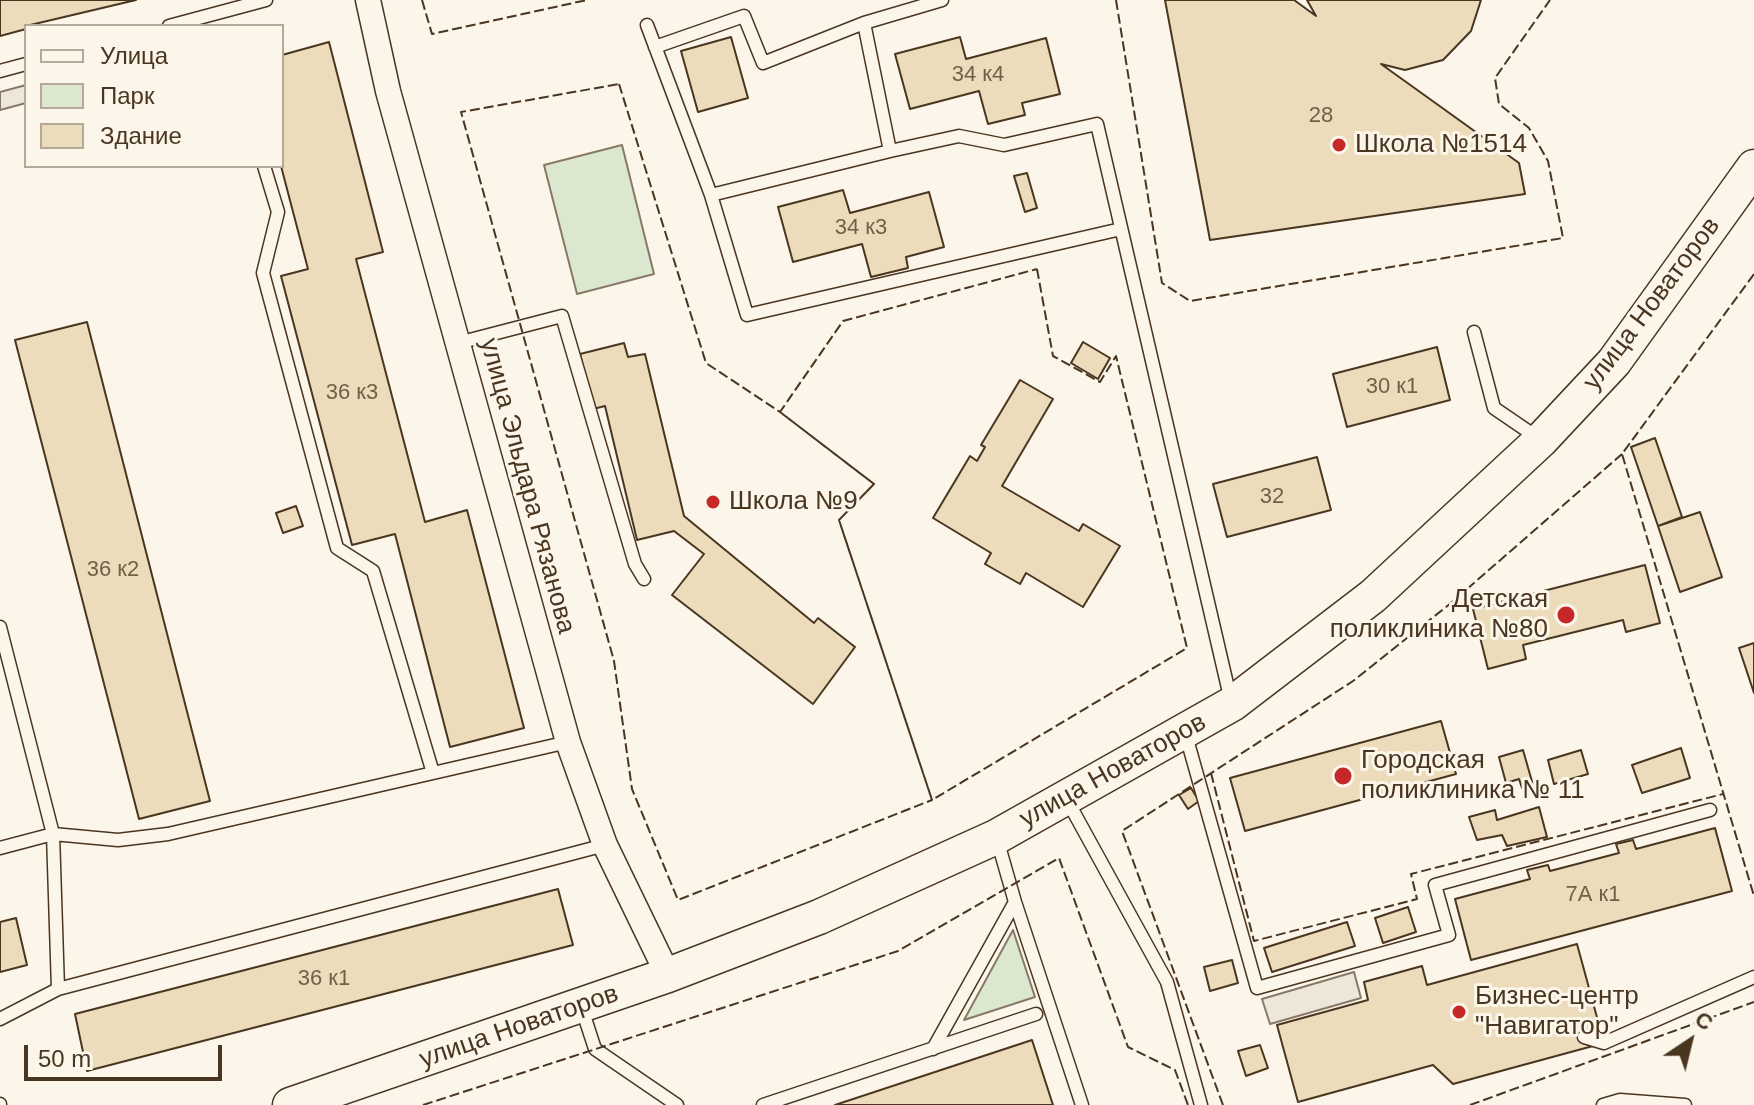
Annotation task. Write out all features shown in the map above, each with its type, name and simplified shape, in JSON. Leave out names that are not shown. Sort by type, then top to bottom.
[{"type":"street","name":"улица Эльдара Рязанова","points":[[368,0],[388,91],[568,739],[605,845],[668,975]]},
{"type":"street","name":"улица Новаторов","points":[[290,1105],[581,1006],[819,917],[996,837],[1067,800],[1232,704],[1373,596],[1541,440],[1614,362],[1754,167]]},
{"type":"lane","points":[[177,24],[266,0]]},
{"type":"lane","points":[[655,47],[744,16],[763,63],[864,23],[942,0]]},
{"type":"lane","points":[[220,13],[223,24]]},
{"type":"lane","points":[[864,23],[890,151]]},
{"type":"lane","points":[[647,25],[711,195],[747,315],[1121,229]]},
{"type":"lane","points":[[0,71],[24,65]]},
{"type":"lane","points":[[711,195],[959,136],[1004,145],[1097,124],[1232,704]]},
{"type":"lane","points":[[265,168],[278,212],[263,273],[337,548],[373,571],[433,773]]},
{"type":"lane","points":[[458,343],[562,316],[635,564],[644,579]]},
{"type":"lane","points":[[1474,332],[1494,408],[1541,440]]},
{"type":"lane","points":[[0,627],[53,834],[58,989]]},
{"type":"lane","points":[[1185,732],[1257,988],[1449,935],[1435,885],[1710,810]]},
{"type":"lane","points":[[0,848],[53,834],[118,840],[168,834],[568,739]]},
{"type":"lane","points":[[1067,800],[1167,982],[1201,1105]]},
{"type":"lane","points":[[996,837],[1082,1105]]},
{"type":"lane","points":[[0,1019],[58,989],[605,845]]},
{"type":"lane","points":[[933,1049],[1015,902]]},
{"type":"lane","points":[[1584,1037],[1604,1043],[1754,977]]},
{"type":"lane","points":[[581,1006],[595,1049],[677,1105]]},
{"type":"lane","points":[[763,1105],[1036,1014]]},
{"type":"lane","points":[[1603,1105],[1620,1100],[1685,1105]]},
{"type":"green space","points":[[622,145],[654,274],[577,294],[544,165]]},
{"type":"green space","points":[[1013,930],[1035,997],[964,1020]]},
{"type":"shaded area","points":[[24,86],[24,104],[0,110],[0,92]]},
{"type":"shaded area","points":[[1354,972],[1361,998],[1270,1024],[1262,999]]},
{"type":"building","points":[[0,0],[136,0],[24,24],[24,30],[0,36]]},
{"type":"building","points":[[1165,0],[1294,0],[1316,16],[1307,0],[1481,0],[1471,31],[1443,60],[1405,70],[1381,64],[1519,163],[1525,194],[1210,240]]},
{"type":"building","points":[[731,37],[748,98],[698,112],[681,51]]},
{"type":"building","points":[[960,37],[966,59],[1046,38],[1060,94],[1022,103],[1025,115],[988,124],[979,91],[910,109],[895,54]]},
{"type":"building","points":[[329,42],[383,252],[356,259],[425,522],[467,510],[524,728],[450,747],[395,534],[352,545],[281,276],[308,269],[282,168],[284,168],[284,54]]},
{"type":"building","points":[[1027,173],[1037,208],[1025,212],[1014,176]]},
{"type":"building","points":[[843,190],[850,213],[929,192],[944,247],[906,257],[908,268],[871,277],[862,244],[793,262],[778,207]]},
{"type":"building","points":[[87,322],[210,801],[139,819],[15,340]]},
{"type":"building","points":[[1083,342],[1110,358],[1098,379],[1071,363]]},
{"type":"building","points":[[624,343],[628,357],[645,354],[684,516],[814,623],[818,618],[855,647],[813,704],[672,595],[704,554],[674,531],[637,540],[605,406],[593,409],[580,354]]},
{"type":"building","points":[[1437,347],[1450,400],[1347,427],[1333,374]]},
{"type":"building","points":[[1020,380],[1053,399],[1002,486],[1079,531],[1083,524],[1120,546],[1083,607],[1026,573],[1020,584],[985,564],[991,553],[933,518],[970,456],[977,461],[985,447],[981,445]]},
{"type":"building","points":[[1655,438],[1682,517],[1658,526],[1631,447]]},
{"type":"building","points":[[1317,457],[1331,510],[1227,537],[1213,484]]},
{"type":"building","points":[[296,506],[303,526],[283,533],[276,513]]},
{"type":"building","points":[[1700,512],[1722,577],[1680,592],[1658,526]]},
{"type":"building","name":"Детская поликлиника №80","points":[[1645,565],[1660,623],[1626,632],[1623,620],[1523,645],[1526,659],[1488,669],[1473,609]]},
{"type":"building","points":[[1754,643],[1754,693],[1739,648]]},
{"type":"building","name":"Городская поликлиника № 11","points":[[1441,721],[1456,774],[1245,831],[1230,778]]},
{"type":"building","points":[[1681,748],[1690,778],[1642,793],[1632,765]]},
{"type":"building","points":[[1523,750],[1533,785],[1522,788],[1519,779],[1506,783],[1499,757]]},
{"type":"building","points":[[1581,750],[1588,774],[1554,784],[1548,760]]},
{"type":"building","points":[[1191,788],[1199,801],[1188,809],[1179,795]]},
{"type":"building","points":[[1539,807],[1547,837],[1507,846],[1502,835],[1477,840],[1469,817],[1495,810],[1497,820]]},
{"type":"building","points":[[1715,828],[1732,891],[1471,960],[1455,899],[1530,879],[1527,870],[1548,865],[1550,871],[1619,853],[1616,844],[1633,840],[1636,849]]},
{"type":"building","points":[[558,889],[573,945],[87,1071],[75,1014]]},
{"type":"building","points":[[1408,907],[1416,932],[1383,943],[1375,918]]},
{"type":"building","points":[[16,918],[27,965],[0,972],[0,922]]},
{"type":"building","points":[[1347,922],[1355,946],[1272,972],[1264,948]]},
{"type":"building","name":"Бизнеc-центр \"Навигатор\"","points":[[1577,944],[1604,1043],[1453,1084],[1433,1065],[1298,1102],[1277,1025],[1368,1000],[1364,982],[1422,966],[1427,985]]},
{"type":"building","points":[[1232,960],[1238,983],[1210,991],[1204,967]]},
{"type":"building","points":[[1032,1040],[1053,1105],[835,1105]]},
{"type":"building","points":[[1260,1045],[1268,1068],[1246,1076],[1238,1051]]},
{"type":"fence","points":[[422,0],[432,34],[587,0]]},
{"type":"fence","points":[[1116,0],[1162,283],[1190,301],[1563,238],[1548,161],[1529,128],[1499,104],[1495,78],[1550,0]]},
{"type":"fence","points":[[619,84],[706,363],[780,412],[874,484],[839,520],[932,800],[678,900],[632,789],[614,661],[461,112],[619,84]]},
{"type":"fence","points":[[1037,269],[1053,356],[1100,382],[1116,356],[1187,648],[932,800],[839,520],[874,484],[780,412],[843,321],[1037,269]]},
{"type":"fence","points":[[1754,274],[1622,454],[1754,896]]},
{"type":"fence","points":[[1223,1105],[1122,831],[1353,681],[1451,603],[1622,454]]},
{"type":"fence","points":[[1211,773],[1254,941],[1417,899],[1411,874],[1723,794]]},
{"type":"fence","points":[[423,1105],[898,951],[1059,858],[1128,1047],[1175,1070],[1188,1105]]},
{"type":"fence","points":[[1470,1105],[1754,1002]]},
{"type":"place","name":"Школа №1514","points":[[1339,145]]},
{"type":"place","name":"Школа №9","points":[[713,502]]},
{"type":"place","name":"Детская поликлиника №80","points":[[1566,615]]},
{"type":"place","name":"Городская поликлиника № 11","points":[[1343,776]]},
{"type":"place","name":"Бизнеc-центр \"Навигатор\"","points":[[1459,1012]]}]
